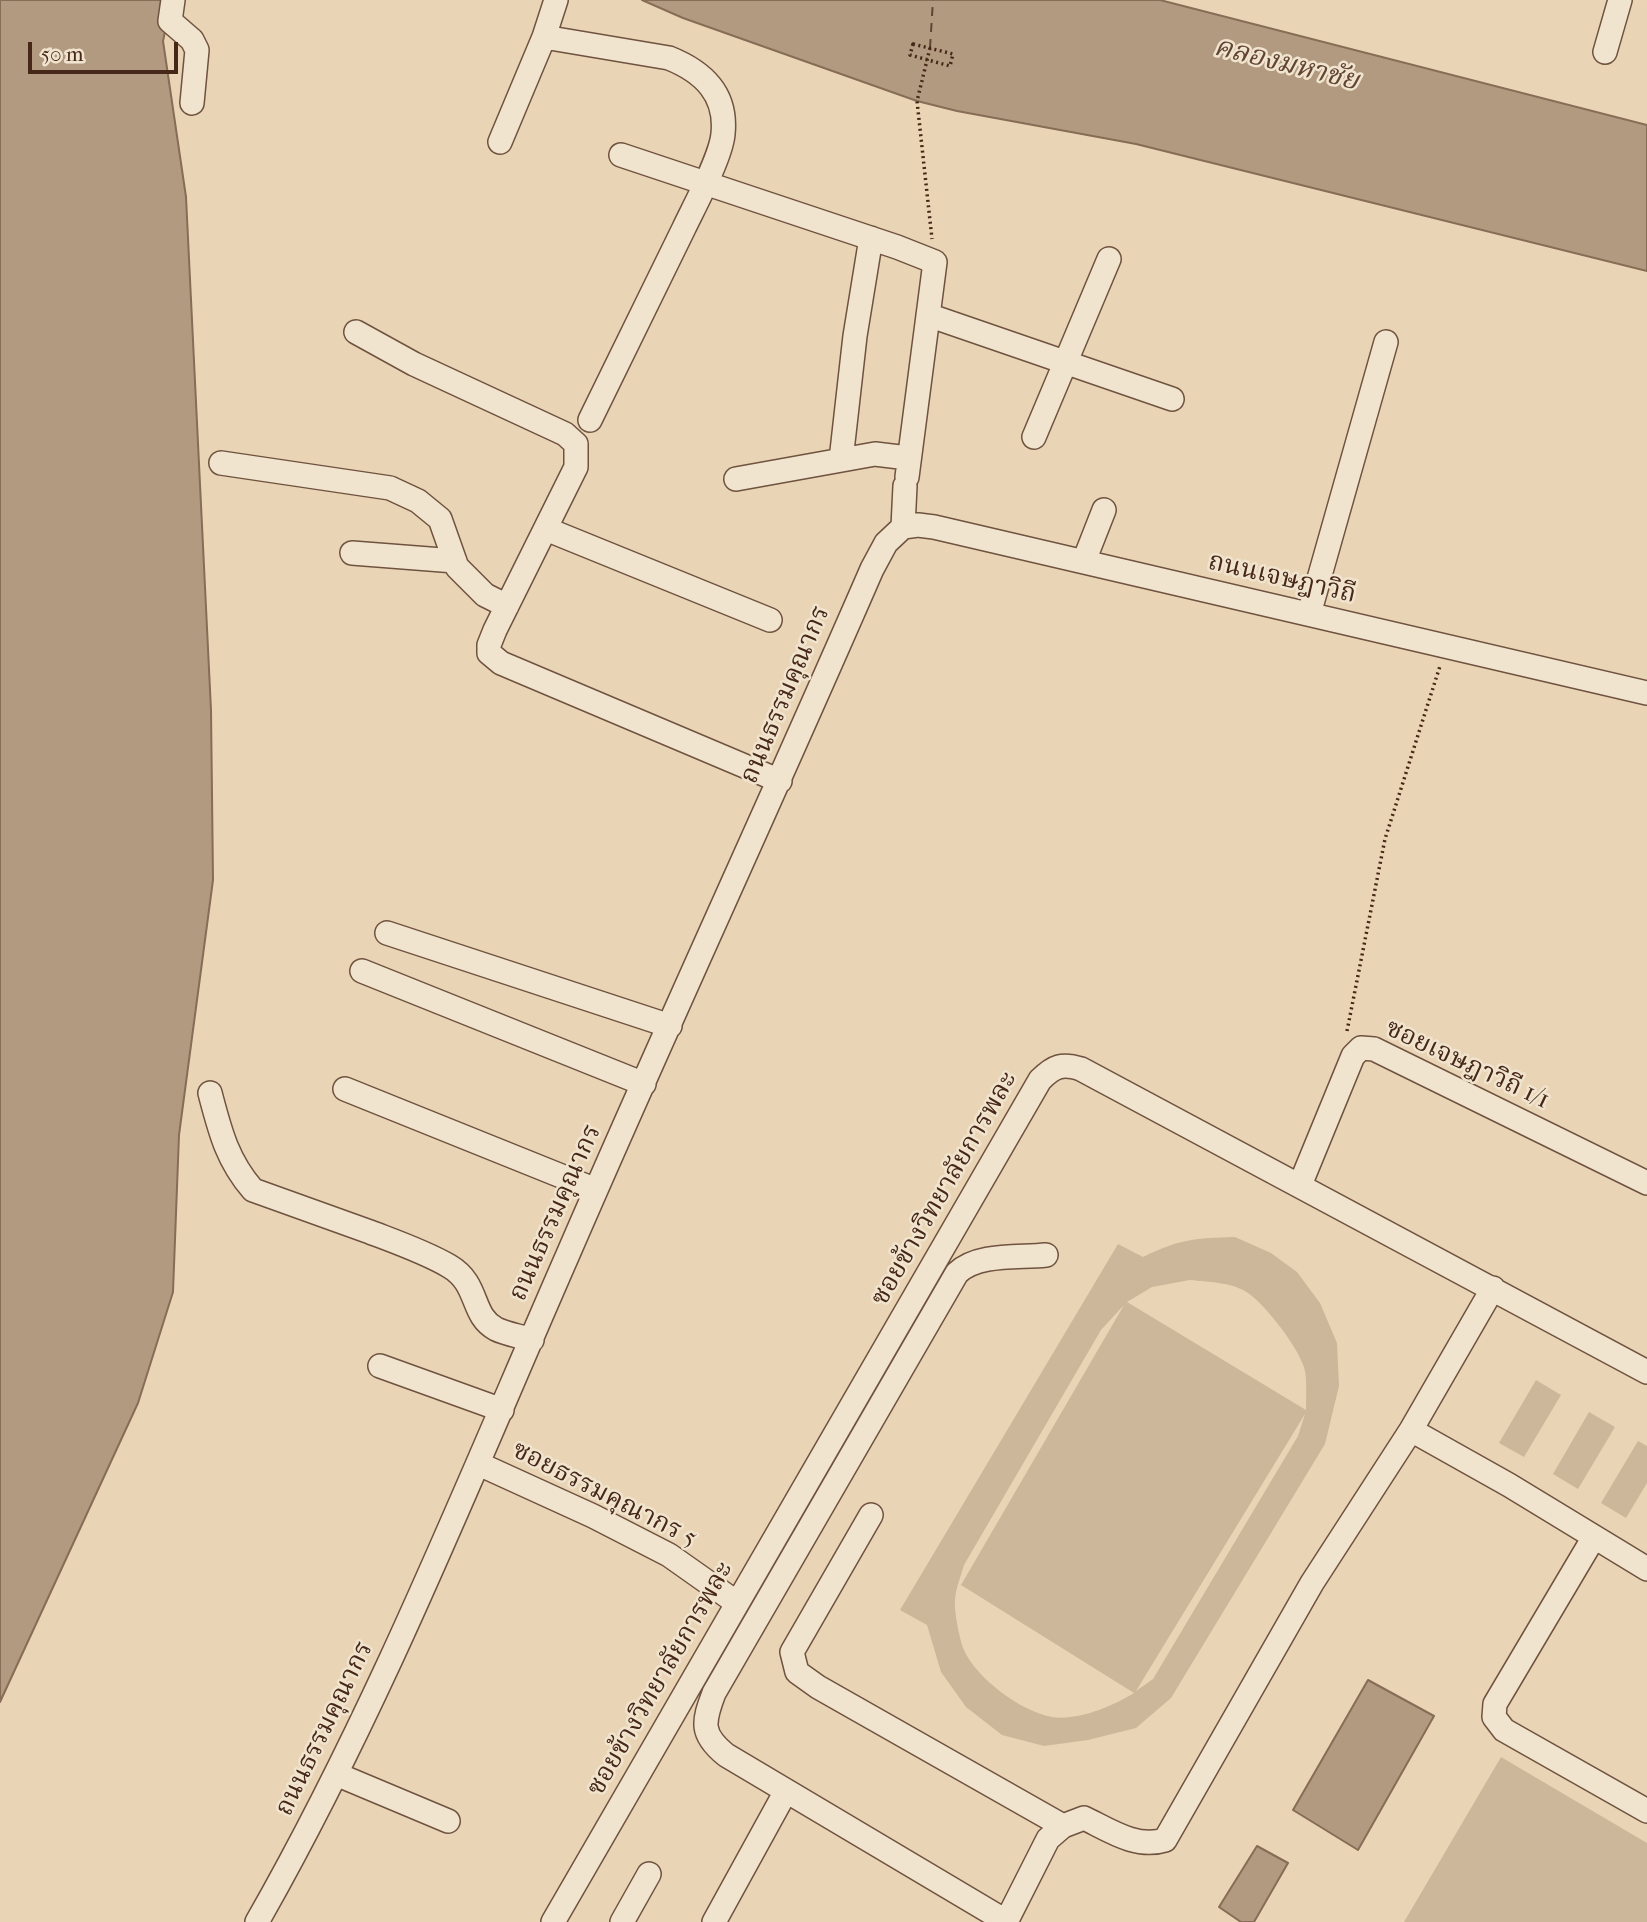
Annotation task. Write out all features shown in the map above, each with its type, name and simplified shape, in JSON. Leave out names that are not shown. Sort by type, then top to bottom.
[{"type":"street","points":[[173,0],[170,21],[192,40],[197,50],[192,103]]},
{"type":"street","points":[[500,142],[544,37],[556,0]]},
{"type":"street","points":[[1605,52],[1620,0]]},
{"type":"street","points":[[544,37],[669,58],[689,66],[706,80],[720,103],[723,136],[706,184],[590,420]]},
{"type":"street","points":[[621,155],[935,262],[907,473],[903,527]]},
{"type":"street","points":[[841,460],[855,336],[871,238]]},
{"type":"street","points":[[1034,437],[1109,259]]},
{"type":"street","points":[[928,314],[1171,399]]},
{"type":"street","points":[[356,332],[414,364],[571,438],[576,444],[576,467],[507,606],[489,645],[489,653],[501,663],[780,781]]},
{"type":"street","points":[[1309,614],[1387,342]]},
{"type":"street","points":[[736,479],[874,454],[907,473]]},
{"type":"street","points":[[221,463],[320,480],[390,488],[418,501],[440,519],[457,567],[485,595],[507,606]]},
{"type":"street","points":[[1084,561],[1104,510]]},
{"type":"street","name":"ถนนเจษฎาวิถี","points":[[903,527],[934,527],[1647,692]]},
{"type":"street","name":"ถนนธรรมคุณากร","points":[[257,1922],[359,1728],[479,1464],[596,1190],[780,781],[878,555],[903,527]]},
{"type":"street","points":[[546,529],[770,620]]},
{"type":"street","points":[[352,553],[455,561]]},
{"type":"street","points":[[387,933],[670,1026]]},
{"type":"street","points":[[362,971],[644,1084]]},
{"type":"street","name":"ซอยเจษฎาวิถี 1/1","points":[[1300,1185],[1353,1056],[1361,1048],[1374,1049],[1647,1183]]},
{"type":"street","name":"ซอยข้างวิทยาลัยการพละ","points":[[553,1922],[1040,1080],[1057,1066],[1067,1064],[1081,1069],[1647,1372]]},
{"type":"street","points":[[345,1089],[596,1190]]},
{"type":"street","points":[[210,1093],[224,1146],[241,1176],[253,1190],[394,1241],[447,1264],[460,1272],[469,1284],[480,1316],[495,1328],[532,1340]]},
{"type":"street","points":[[1046,1255],[981,1261],[967,1264],[957,1273],[714,1693],[707,1711],[706,1730],[712,1744],[726,1755],[1006,1922],[1048,1839],[1063,1826],[1083,1818],[1135,1842],[1152,1844],[1165,1840],[1312,1583],[1411,1430],[1493,1288]]},
{"type":"street","points":[[380,1366],[502,1410]]},
{"type":"street","points":[[1411,1430],[1509,1485],[1647,1569]]},
{"type":"street","name":"ซอยธรรมคุณากร 5","points":[[479,1464],[593,1516],[669,1555],[737,1603]]},
{"type":"street","points":[[872,1515],[792,1652],[797,1672],[818,1687],[1063,1826]]},
{"type":"street","points":[[1594,1537],[1496,1704],[1494,1717],[1504,1730],[1647,1811]]},
{"type":"street","points":[[336,1774],[448,1821]]},
{"type":"street","points":[[714,1922],[786,1791]]},
{"type":"street","points":[[622,1922],[649,1874]]},
{"type":"path","points":[[913,44],[930,48],[953,54],[950,66],[910,55],[913,44]]},
{"type":"path","points":[[930,48],[917,101],[935,262]]},
{"type":"path","points":[[1353,1056],[1346,1035],[1385,839],[1446,646]]},
{"type":"shaded area","points":[[1235,1237],[1271,1253],[1297,1272],[1320,1303],[1337,1343],[1339,1386],[1325,1444],[1171,1698],[1136,1728],[1088,1740],[1044,1746],[1002,1735],[966,1707],[941,1672],[927,1625],[900,1610],[1118,1244],[1143,1257],[1178,1243]],"holes":[[[1190,1280],[1235,1287],[1248,1293],[1264,1307],[1282,1329],[1302,1362],[1306,1376],[1306,1410],[1127,1302],[1152,1287]],[[1124,1305],[961,1585],[1134,1693],[1095,1711],[1073,1717],[1052,1717],[1014,1701],[989,1682],[970,1661],[962,1646],[956,1619],[955,1597],[964,1565],[1101,1330]],[[1305,1414],[1298,1436],[1153,1679],[1136,1691]]]},
{"type":"shaded area","points":[[1536,1380],[1561,1395],[1524,1457],[1499,1443]]},
{"type":"shaded area","points":[[1589,1412],[1615,1427],[1578,1489],[1553,1474]]},
{"type":"shaded area","points":[[1638,1441],[1647,1446],[1647,1483],[1626,1518],[1601,1503]]},
{"type":"shaded area","points":[[1501,1757],[1647,1843],[1647,1922],[1404,1922]]},
{"type":"water","points":[[0,0],[172,0],[163,41],[186,197],[211,710],[213,880],[179,1135],[173,1292],[138,1403],[0,1702]]},
{"type":"water","name":"คลองมหาชัย","points":[[642,0],[1160,0],[1647,125],[1647,271],[1136,144],[957,111],[917,101],[683,18]]},
{"type":"water","points":[[1368,1680],[1434,1716],[1358,1850],[1293,1810]]},
{"type":"water","points":[[1257,1846],[1288,1863],[1254,1922],[1241,1922],[1219,1907]]},
{"type":"ferry route","points":[[930,48],[933,0]]}]
